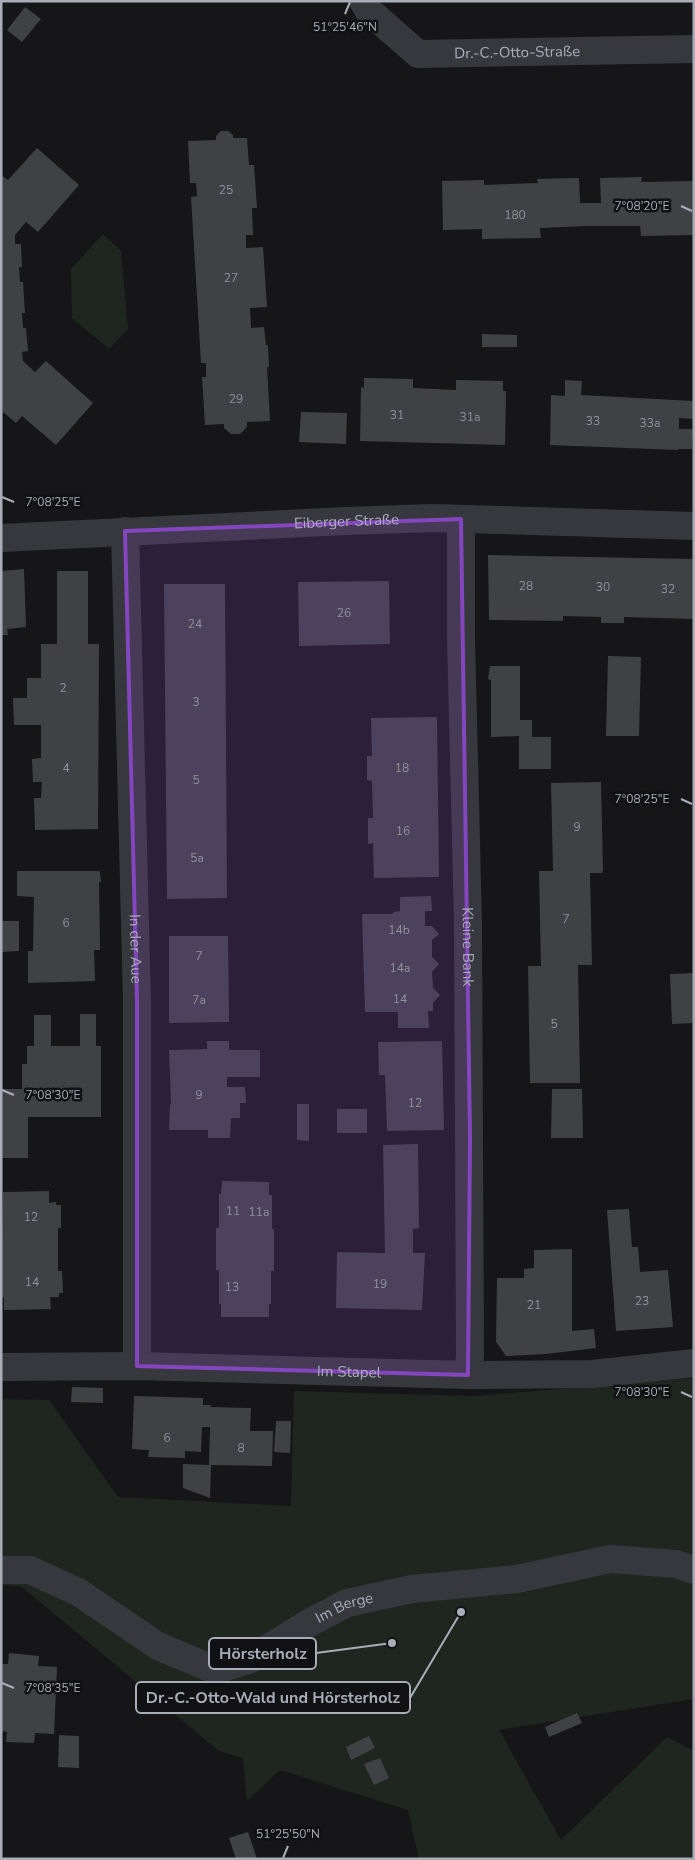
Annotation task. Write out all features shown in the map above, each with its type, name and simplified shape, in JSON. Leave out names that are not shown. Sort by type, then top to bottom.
[{"type":"street","name":"Dr.-C.-Otto-Straße","points":[[363,1],[369,10],[418,54],[694,49]]},
{"type":"street","name":"Eiberger Straße","points":[[1,538],[346,521],[461,519],[694,526]]},
{"type":"street","name":"Kleine Bank","points":[[461,519],[461,638],[468,923],[470,1129],[470,1356],[468,1375]]},
{"type":"street","name":"In der Aue","points":[[125,531],[137,1002],[137,1366]]},
{"type":"street","name":"Im Stapel","points":[[1,1367],[137,1366],[468,1375],[592,1374],[694,1362]]},
{"type":"street","name":"Im Berge","points":[[1,1570],[30,1570],[78,1592],[158,1646],[215,1670],[251,1660],[307,1624],[347,1603],[412,1589],[517,1579],[610,1559],[676,1564],[694,1570]]},
{"type":"highlighted area","points":[[461,519],[470,1137],[468,1375],[137,1366],[137,1002],[125,531]]},
{"type":"shaded area","points":[[103,234],[121,251],[128,329],[109,349],[72,318],[71,269]]},
{"type":"shaded area","points":[[694,1378],[694,1699],[499,1730],[561,1840],[667,1737],[694,1751],[694,1859],[419,1859],[408,1810],[280,1770],[247,1801],[243,1758],[219,1751],[22,1587],[1,1585],[1,1399],[49,1400],[118,1497],[291,1506],[294,1391],[474,1396]]},
{"type":"building","points":[[25,7],[41,19],[22,42],[7,30]]},
{"type":"building","points":[[221,131],[228,131],[233,135],[233,138],[247,138],[249,165],[254,165],[257,208],[252,208],[253,235],[246,235],[246,248],[263,247],[267,307],[250,308],[251,328],[264,327],[266,345],[268,345],[269,367],[267,367],[270,421],[247,422],[247,427],[240,434],[231,434],[224,428],[224,424],[205,425],[202,377],[206,377],[206,363],[201,363],[191,197],[197,196],[196,183],[190,183],[188,141],[216,140],[216,136]]},
{"type":"building","points":[[37,148],[79,185],[38,232],[26,222],[15,235],[15,244],[21,244],[22,267],[19,267],[20,282],[23,282],[25,313],[22,313],[23,328],[26,328],[28,351],[22,352],[23,361],[35,372],[46,361],[93,403],[56,445],[22,416],[16,423],[3,412],[1,414],[1,175],[8,180]]},
{"type":"building","points":[[642,177],[641,182],[694,181],[694,235],[641,236],[640,226],[587,226],[540,228],[541,238],[482,239],[482,229],[443,230],[442,181],[484,180],[484,185],[538,183],[537,179],[579,178],[580,203],[601,203],[600,178]]},
{"type":"building","points":[[482,334],[517,335],[517,347],[482,347]]},
{"type":"building","points":[[364,378],[413,379],[413,388],[456,390],[456,380],[503,381],[503,391],[506,391],[505,445],[360,441],[361,387],[364,388]]},
{"type":"building","points":[[565,380],[582,381],[581,395],[694,401],[694,419],[679,418],[679,429],[693,429],[692,449],[550,445],[551,395],[565,396]]},
{"type":"building","points":[[301,412],[347,413],[346,444],[299,442]]},
{"type":"building","points":[[488,555],[694,559],[694,619],[624,617],[624,623],[601,623],[601,617],[563,616],[563,621],[489,620]]},
{"type":"building","points":[[24,569],[26,627],[7,629],[8,635],[1,635],[1,571]]},
{"type":"building","points":[[57,571],[88,571],[88,644],[99,644],[98,829],[35,830],[34,798],[41,798],[42,782],[33,782],[32,759],[41,758],[41,725],[14,725],[13,698],[27,698],[27,678],[41,678],[41,644],[57,644]]},
{"type":"building","points":[[389,581],[390,644],[299,646],[298,582]]},
{"type":"building","points":[[164,584],[225,584],[227,898],[167,899]]},
{"type":"building","points":[[608,656],[641,657],[639,736],[606,736]]},
{"type":"building","points":[[490,666],[520,666],[520,720],[532,720],[532,737],[551,737],[551,769],[519,769],[519,736],[491,737],[491,680],[488,679]]},
{"type":"building","points":[[437,717],[439,877],[374,878],[373,843],[368,844],[368,818],[373,818],[372,781],[367,780],[367,756],[372,756],[371,718]]},
{"type":"building","points":[[601,782],[603,870],[602,873],[590,873],[592,965],[578,965],[580,1083],[530,1083],[528,966],[541,966],[539,871],[553,871],[551,783]]},
{"type":"building","points":[[17,871],[99,871],[101,882],[99,882],[100,950],[94,950],[95,981],[28,983],[28,951],[33,951],[34,897],[17,896]]},
{"type":"building","points":[[431,896],[432,911],[425,911],[425,926],[432,926],[439,934],[432,940],[432,957],[439,964],[432,972],[433,988],[440,995],[433,1003],[433,1011],[428,1011],[429,1028],[398,1028],[398,1012],[365,1012],[362,914],[393,914],[393,912],[400,911],[400,897]]},
{"type":"building","points":[[1,921],[19,921],[19,951],[1,952]]},
{"type":"building","points":[[169,936],[228,936],[229,1022],[169,1023]]},
{"type":"building","points":[[694,973],[694,1023],[672,1024],[670,974]]},
{"type":"building","points":[[80,1014],[96,1014],[96,1046],[101,1046],[101,1117],[28,1117],[28,1158],[1,1158],[1,1089],[22,1089],[22,1064],[27,1064],[27,1046],[34,1046],[34,1015],[51,1015],[51,1046],[80,1046]]},
{"type":"building","points":[[207,1041],[229,1041],[229,1050],[260,1050],[260,1077],[227,1077],[227,1087],[245,1087],[246,1103],[240,1103],[240,1118],[231,1118],[230,1138],[208,1138],[208,1130],[169,1130],[171,1104],[169,1050],[207,1049]]},
{"type":"building","points":[[442,1041],[444,1130],[387,1131],[385,1075],[379,1075],[378,1042]]},
{"type":"building","points":[[552,1089],[582,1089],[583,1138],[551,1138]]},
{"type":"building","points":[[297,1104],[309,1104],[309,1141],[297,1140]]},
{"type":"building","points":[[337,1109],[367,1109],[367,1133],[337,1133]]},
{"type":"building","points":[[418,1144],[419,1228],[413,1229],[413,1253],[425,1253],[422,1310],[336,1308],[337,1252],[385,1253],[383,1145]]},
{"type":"building","points":[[222,1181],[269,1182],[269,1195],[272,1195],[272,1229],[274,1229],[274,1271],[271,1271],[269,1317],[221,1317],[219,1270],[216,1270],[216,1228],[219,1228],[219,1194],[221,1194]]},
{"type":"building","points":[[49,1191],[49,1203],[56,1202],[56,1205],[61,1205],[61,1228],[58,1228],[58,1271],[62,1271],[63,1293],[59,1293],[59,1297],[50,1297],[51,1309],[4,1310],[4,1297],[1,1298],[3,1192]]},
{"type":"building","points":[[629,1209],[632,1247],[638,1247],[640,1272],[668,1270],[673,1327],[616,1331],[607,1210]]},
{"type":"building","points":[[572,1249],[572,1331],[594,1329],[596,1348],[546,1354],[506,1356],[496,1342],[497,1278],[524,1278],[524,1269],[534,1268],[534,1250]]},
{"type":"building","points":[[72,1387],[103,1388],[103,1403],[71,1402]]},
{"type":"building","points":[[134,1396],[203,1398],[203,1405],[211,1405],[210,1407],[251,1408],[250,1431],[273,1431],[272,1466],[211,1465],[210,1498],[183,1488],[183,1464],[209,1465],[210,1427],[202,1427],[201,1452],[185,1451],[185,1458],[148,1457],[149,1450],[132,1449]]},
{"type":"building","points":[[276,1421],[291,1421],[290,1453],[274,1452]]},
{"type":"building","points":[[9,1653],[39,1656],[38,1666],[57,1667],[54,1734],[35,1733],[34,1743],[6,1742],[7,1732],[1,1731],[1,1664],[8,1664]]},
{"type":"building","points":[[577,1713],[582,1723],[549,1737],[545,1727]]},
{"type":"building","points":[[59,1735],[79,1736],[79,1768],[58,1767]]},
{"type":"building","points":[[369,1736],[375,1748],[351,1760],[346,1747]]},
{"type":"building","points":[[380,1758],[389,1778],[374,1785],[364,1764]]},
{"type":"building","points":[[248,1832],[257,1859],[236,1859],[229,1838]]},
{"type":"place","name":"Dr.-C.-Otto-Wald und Hörsterholz","points":[[461,1612]]},
{"type":"place","name":"Hörsterholz","points":[[392,1643]]}]
